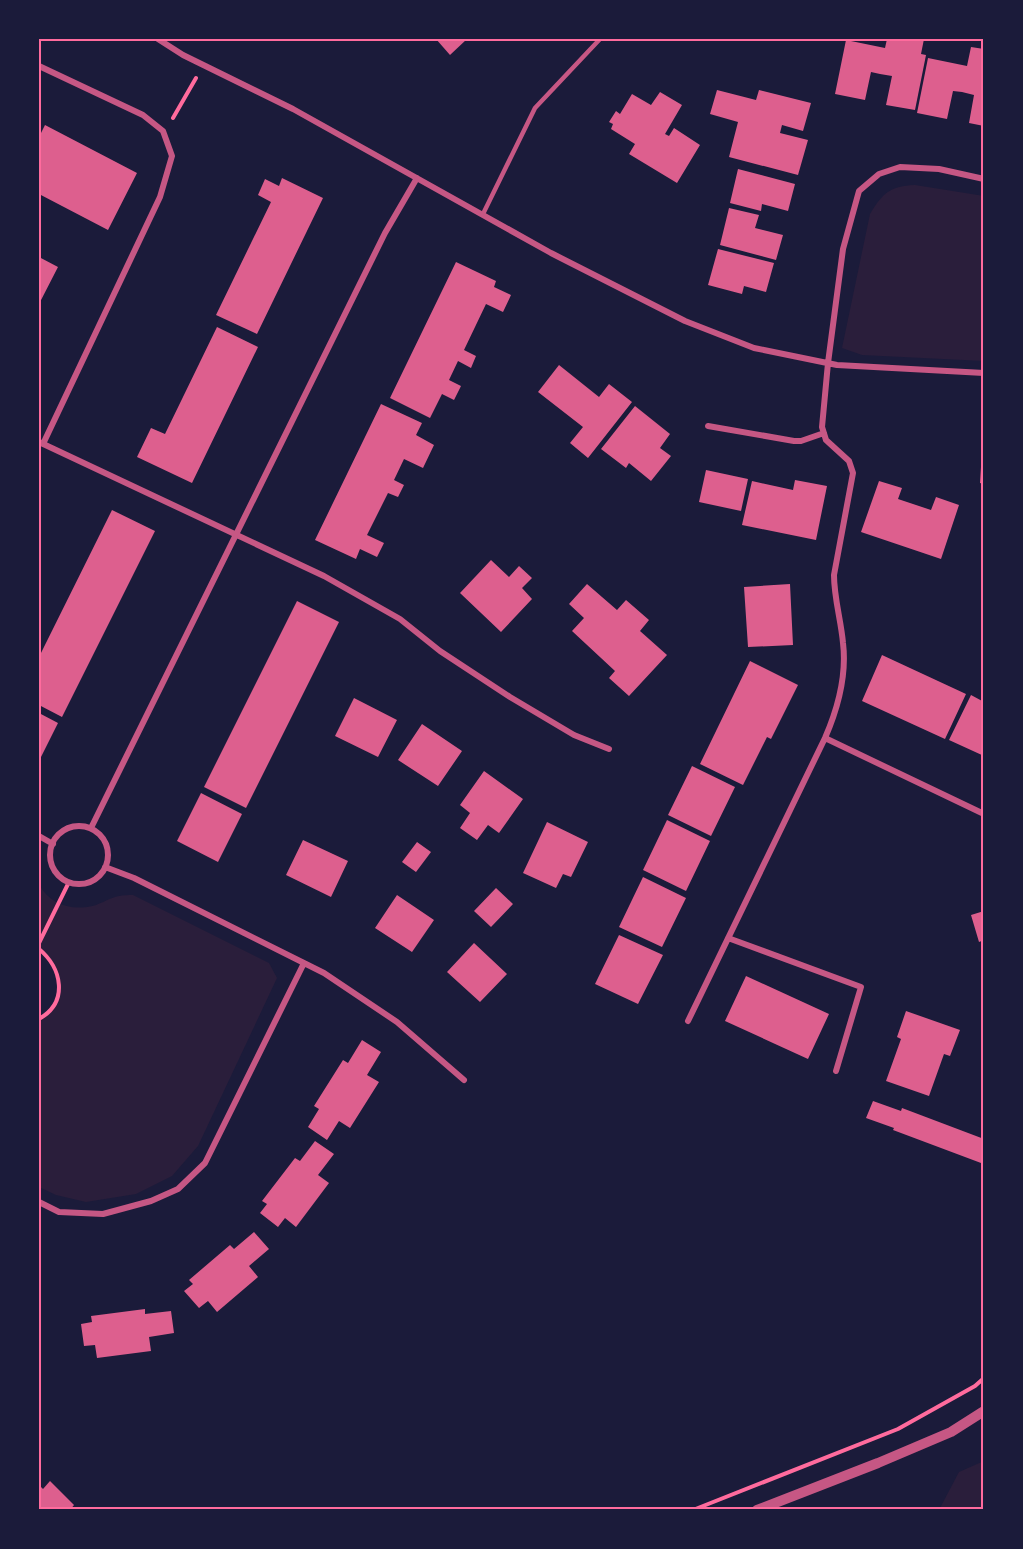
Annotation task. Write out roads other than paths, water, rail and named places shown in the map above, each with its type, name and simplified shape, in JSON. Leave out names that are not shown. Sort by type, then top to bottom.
[{"type":"street","points":[[158,39],[183,55],[293,109],[551,253],[685,321],[754,348],[828,363],[984,373]]},
{"type":"street","points":[[39,66],[143,115],[163,131],[172,156],[160,197],[41,443],[324,576],[400,619],[440,651],[510,697],[574,735],[609,749]]},
{"type":"street","points":[[688,1021],[825,738],[838,703],[844,673],[843,644],[834,591],[834,575],[854,473],[849,461],[826,440],[822,427],[843,249],[860,190],[879,174],[900,167],[939,169],[984,179]]},
{"type":"street","points":[[91,828],[385,233],[417,178]]},
{"type":"street","points":[[708,426],[794,441],[801,441],[824,433]]},
{"type":"street","points":[[825,738],[984,814]]},
{"type":"street","points":[[73,827],[91,828],[101,836],[108,853],[101,875],[83,884],[69,882],[58,875],[51,863],[50,849],[53,844],[57,836],[65,830],[73,827]]},
{"type":"street","points":[[39,836],[53,844]]},
{"type":"street","points":[[105,867],[134,878],[324,973],[397,1022],[464,1080]]},
{"type":"street","points":[[728,938],[861,987],[836,1071]]},
{"type":"street","points":[[39,1202],[59,1212],[103,1214],[151,1201],[178,1189],[205,1163],[304,963]]},
{"type":"street","points":[[757,1510],[879,1463],[951,1432],[984,1411]]},
{"type":"lane","points":[[483,214],[535,108],[600,39]]}]
